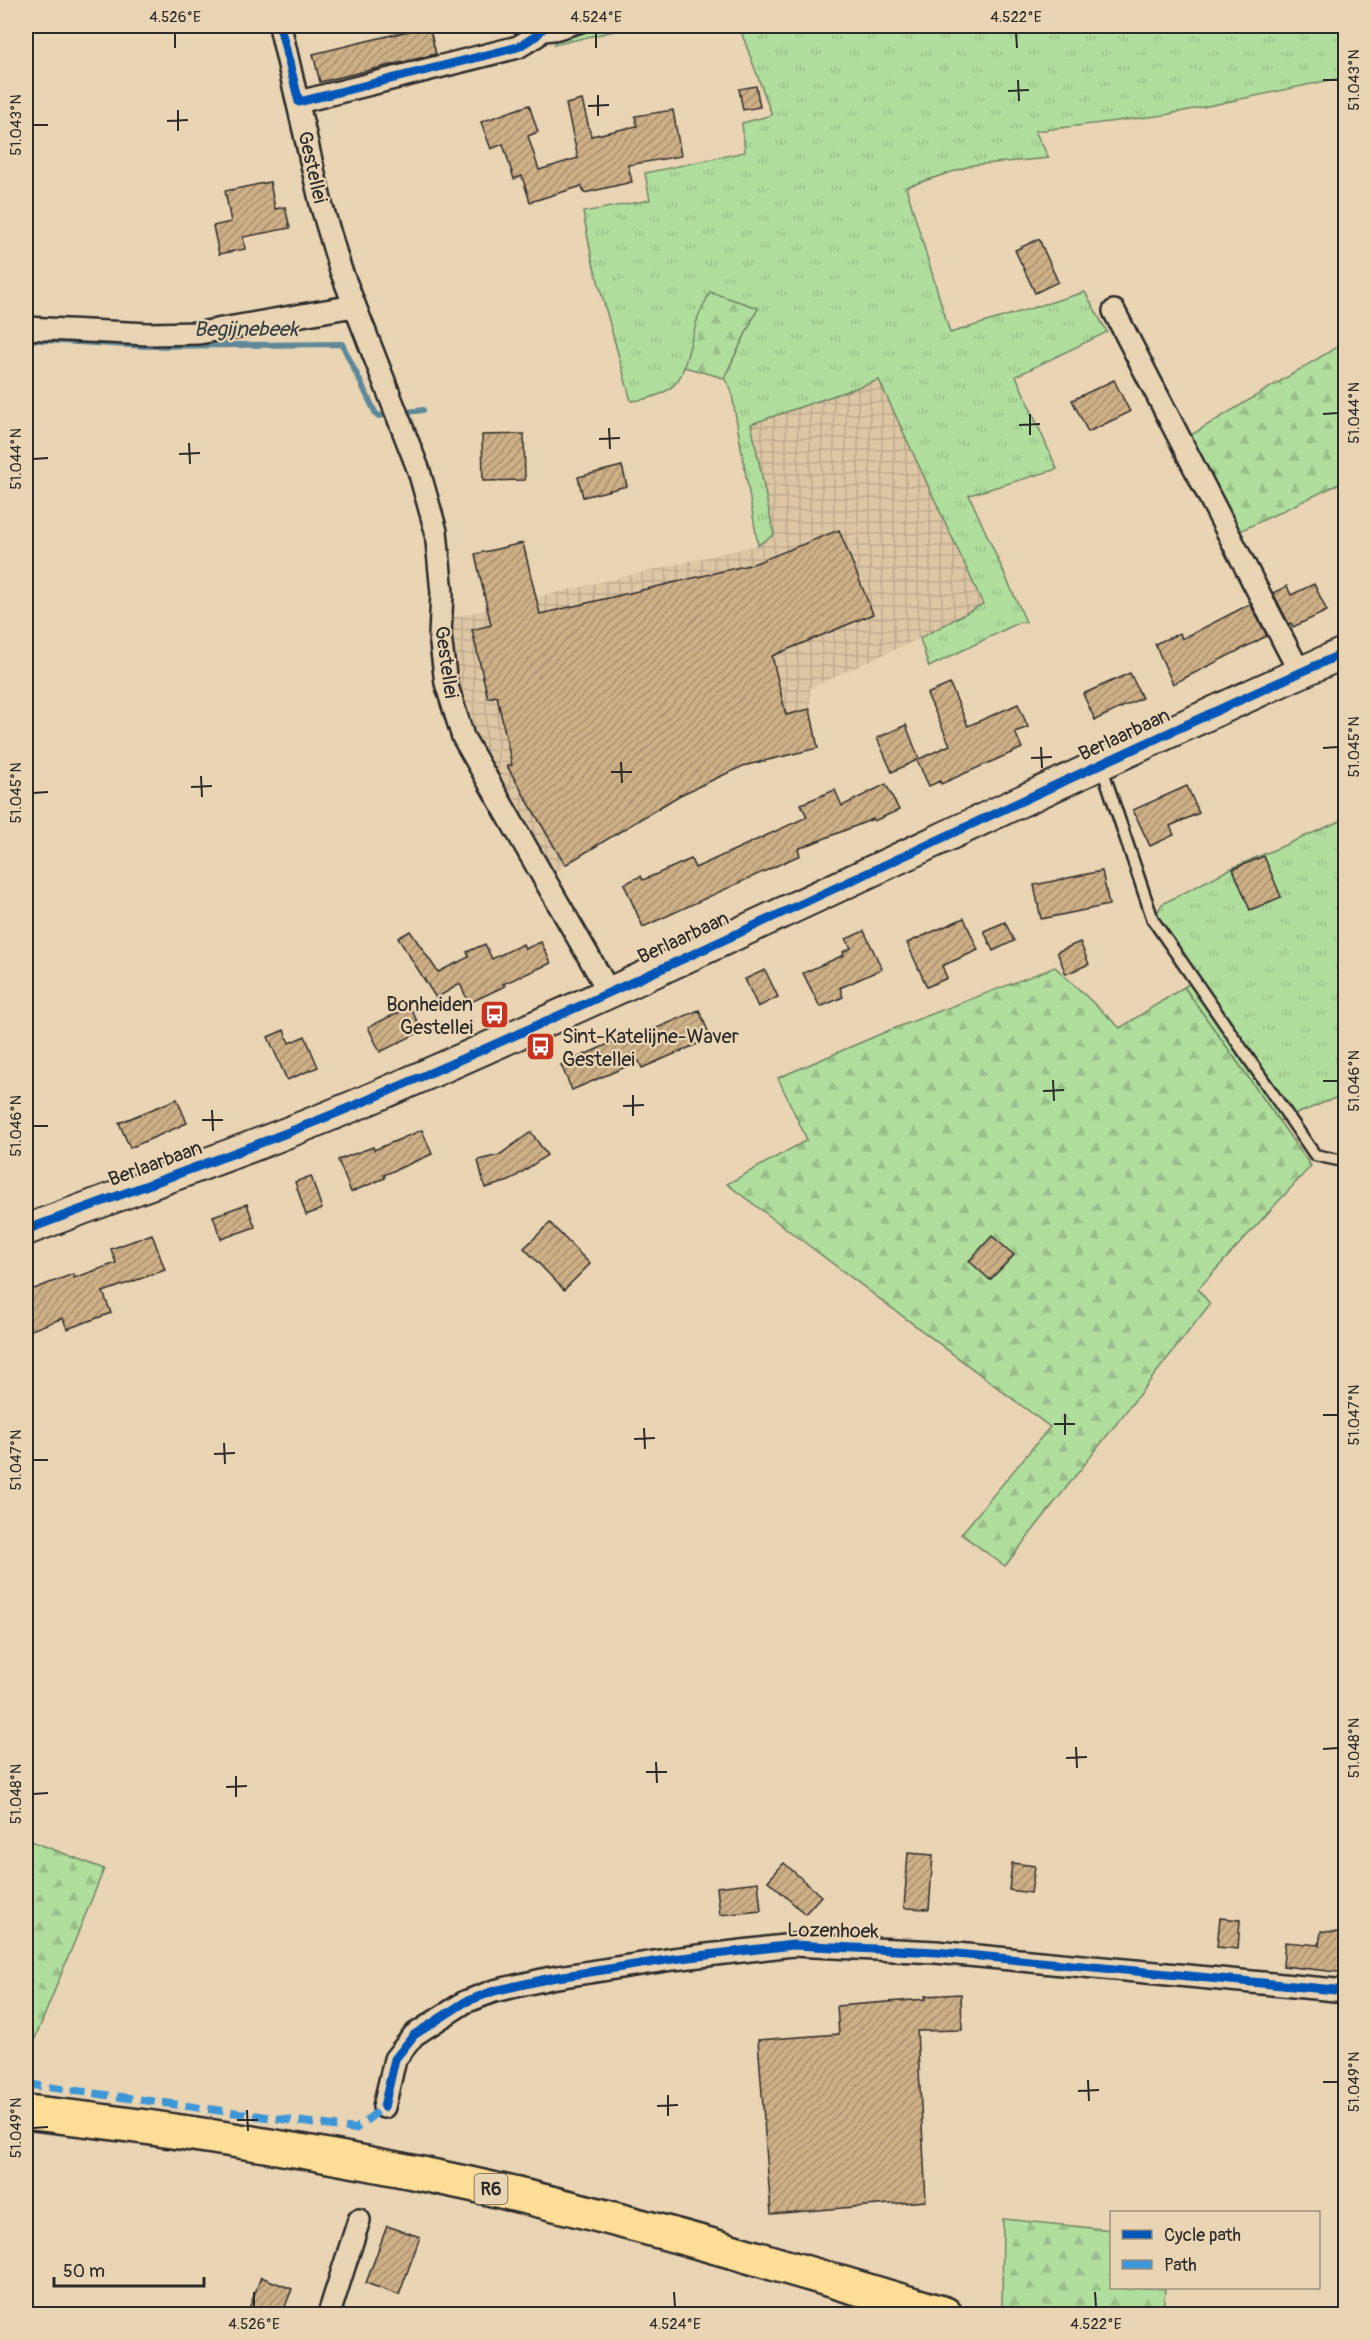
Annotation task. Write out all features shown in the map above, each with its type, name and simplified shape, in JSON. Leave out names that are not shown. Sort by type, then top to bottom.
[{"type":"main road","name":"R6","points":[[26,2112],[115,2122],[297,2150],[469,2184],[759,2258],[945,2314]]},
{"type":"street","name":"Gestellei","points":[[280,26],[321,204],[340,268],[419,471],[436,531],[442,592],[440,636],[446,683],[463,737],[609,992]]},
{"type":"street","points":[[299,102],[518,47],[541,31]]},
{"type":"street","points":[[26,328],[148,334],[199,333],[354,306]]},
{"type":"street","points":[[1114,311],[1299,673]]},
{"type":"street","name":"Berlaarbaan","points":[[26,1230],[241,1151],[372,1098],[609,992],[1346,652]]},
{"type":"street","name":"Lozenhoek","points":[[384,2107],[395,2060],[414,2036],[465,2002],[494,1991],[551,1978],[673,1959],[793,1946],[936,1952],[1346,1990]]},
{"type":"street","points":[[329,2314],[359,2220]]},
{"type":"lane","points":[[541,31],[557,34],[583,26]]},
{"type":"lane","points":[[1101,764],[1153,920],[1315,1155],[1338,1160]]},
{"type":"shaded area","points":[[879,380],[983,605],[920,638],[810,688],[810,709],[818,748],[743,766],[677,797],[565,865],[545,880],[463,737],[441,620],[758,545],[774,534],[751,424]]},
{"type":"green space","points":[[563,26],[635,26],[554,45]]},
{"type":"green space","points":[[739,26],[1345,26],[1345,77],[1165,115],[1035,131],[1049,158],[973,165],[906,187],[950,333],[1085,292],[1107,332],[1016,376],[1057,469],[969,495],[1026,622],[1020,622],[929,667],[920,638],[983,604],[879,380],[751,424],[774,535],[758,545],[731,389],[724,378],[758,308],[684,367],[681,375],[670,388],[656,396],[631,401],[592,259],[583,212],[650,200],[645,173],[745,152],[742,123],[772,115]]},
{"type":"green space","points":[[710,292],[758,308],[724,378],[684,367],[698,317]]},
{"type":"green space","points":[[1345,342],[1345,481],[1234,534],[1186,438]]},
{"type":"green space","points":[[1345,819],[1345,1094],[1279,1121],[1184,987],[1194,981],[1153,920],[1162,904],[1232,868]]},
{"type":"green space","points":[[1055,967],[1120,1028],[1184,987],[1311,1166],[1198,1289],[1210,1304],[1005,1566],[961,1534],[1050,1427],[727,1184],[807,1140],[778,1078],[890,1030]]},
{"type":"green space","points":[[26,1839],[104,1869],[30,2051],[26,2051]]},
{"type":"green space","points":[[1003,2219],[1110,2230],[1110,2289],[1165,2289],[1163,2314],[1048,2314],[1002,2306]]},
{"type":"building","points":[[429,26],[436,54],[320,82],[313,54]]},
{"type":"building","points":[[756,86],[760,107],[743,110],[739,89]]},
{"type":"building","points":[[582,100],[591,136],[637,126],[635,116],[673,110],[681,156],[628,165],[632,182],[584,193],[582,186],[530,202],[522,176],[514,179],[503,144],[491,149],[481,122],[529,105],[538,132],[528,136],[539,170],[578,158],[566,104]]},
{"type":"building","points":[[270,182],[275,209],[285,207],[290,228],[243,237],[245,249],[219,254],[213,226],[231,222],[225,191]]},
{"type":"building","points":[[1039,239],[1058,282],[1035,293],[1015,250]]},
{"type":"building","points":[[1114,380],[1130,412],[1088,432],[1072,400]]},
{"type":"building","points":[[524,434],[525,480],[483,481],[482,435]]},
{"type":"building","points":[[622,466],[627,486],[583,497],[578,477]]},
{"type":"building","points":[[839,530],[873,614],[772,656],[786,715],[810,709],[818,748],[743,766],[680,795],[565,865],[507,766],[512,765],[497,696],[488,698],[472,630],[491,625],[475,554],[523,543],[540,614],[753,564]]},
{"type":"building","points":[[1314,584],[1327,611],[1293,627],[1291,623],[1289,624],[1273,593],[1287,586],[1291,595]]},
{"type":"building","points":[[1250,604],[1267,636],[1173,684],[1155,644],[1180,633],[1182,639]]},
{"type":"building","points":[[1130,673],[1142,698],[1095,720],[1083,694]]},
{"type":"building","points":[[950,684],[968,726],[1018,704],[1028,727],[1015,732],[1022,748],[941,784],[940,781],[929,786],[917,760],[892,772],[877,738],[906,725],[919,759],[950,745],[927,694]]},
{"type":"building","points":[[886,784],[899,810],[798,849],[800,855],[643,927],[624,884],[641,876],[643,880],[691,859],[695,868],[807,817],[801,804],[835,790],[842,806]]},
{"type":"building","points":[[1187,786],[1199,813],[1170,826],[1174,835],[1150,846],[1133,810]]},
{"type":"building","points":[[1264,856],[1281,897],[1250,910],[1233,869]]},
{"type":"building","points":[[1102,871],[1109,905],[1041,919],[1034,885]]},
{"type":"building","points":[[964,918],[978,950],[942,966],[947,978],[927,987],[907,943]]},
{"type":"building","points":[[1005,922],[1014,941],[993,951],[984,931]]},
{"type":"building","points":[[410,931],[438,972],[469,957],[467,952],[485,944],[492,959],[523,944],[525,949],[541,942],[551,963],[503,984],[505,986],[469,1003],[460,984],[436,998],[398,938]]},
{"type":"building","points":[[864,931],[882,969],[840,988],[843,997],[820,1007],[803,973],[844,955],[843,952],[851,948],[846,939]]},
{"type":"building","points":[[1080,942],[1089,964],[1066,974],[1057,952]]},
{"type":"building","points":[[765,970],[778,997],[758,1007],[745,979]]},
{"type":"building","points":[[410,1007],[422,1031],[380,1052],[368,1027]]},
{"type":"building","points":[[699,1010],[711,1038],[642,1068],[639,1061],[572,1090],[561,1065],[627,1036],[629,1040]]},
{"type":"building","points":[[284,1030],[289,1043],[305,1036],[318,1067],[287,1080],[268,1037]]},
{"type":"building","points":[[177,1099],[187,1123],[130,1148],[119,1123]]},
{"type":"building","points":[[422,1130],[432,1154],[351,1192],[338,1160],[373,1147],[374,1150]]},
{"type":"building","points":[[531,1132],[547,1155],[509,1181],[485,1188],[478,1160],[499,1155]]},
{"type":"building","points":[[311,1176],[322,1209],[306,1215],[295,1182]]},
{"type":"building","points":[[247,1204],[255,1227],[221,1239],[213,1216]]},
{"type":"building","points":[[550,1223],[590,1264],[564,1290],[524,1248]]},
{"type":"building","points":[[152,1234],[165,1270],[103,1292],[111,1313],[67,1329],[63,1318],[26,1332],[26,1292],[73,1274],[74,1278],[116,1263],[111,1249]]},
{"type":"building","points":[[992,1236],[1014,1255],[990,1280],[969,1261]]},
{"type":"building","points":[[908,1853],[933,1855],[929,1909],[904,1908]]},
{"type":"building","points":[[784,1863],[821,1896],[805,1914],[768,1881]]},
{"type":"building","points":[[1012,1863],[1035,1866],[1031,1893],[1009,1890]]},
{"type":"building","points":[[758,1882],[761,1911],[720,1915],[717,1887]]},
{"type":"building","points":[[1220,1918],[1240,1920],[1238,1949],[1217,1947]]},
{"type":"building","points":[[1321,1931],[1346,1933],[1346,1973],[1283,1966],[1285,1942],[1319,1945]]},
{"type":"building","points":[[961,1994],[962,2030],[917,2031],[926,2201],[771,2214],[758,2040],[839,2034],[837,2006]]},
{"type":"building","points":[[387,2226],[420,2237],[399,2295],[366,2283]]},
{"type":"building","points":[[261,2277],[292,2289],[282,2314],[247,2314]]},
{"type":"waterway","name":"Begijnebeek","points":[[26,339],[145,346],[342,344],[377,416],[423,410]]},
{"type":"marked path","points":[[26,2084],[355,2129],[384,2107]]},
{"type":"cycle path","points":[[280,26],[299,102],[518,47],[536,36],[545,26]]},
{"type":"cycle path","points":[[26,1230],[250,1147],[384,1093],[745,930],[1346,652]]},
{"type":"cycle path","points":[[384,2107],[395,2059],[414,2035],[465,2002],[494,1991],[551,1978],[673,1959],[793,1945],[936,1952],[1346,1991]]},
{"type":"place","name":"Bonheiden Gestellei","points":[[494,1015]]},
{"type":"place","name":"Sint-Katelijne-Waver Gestellei","points":[[541,1047]]}]
